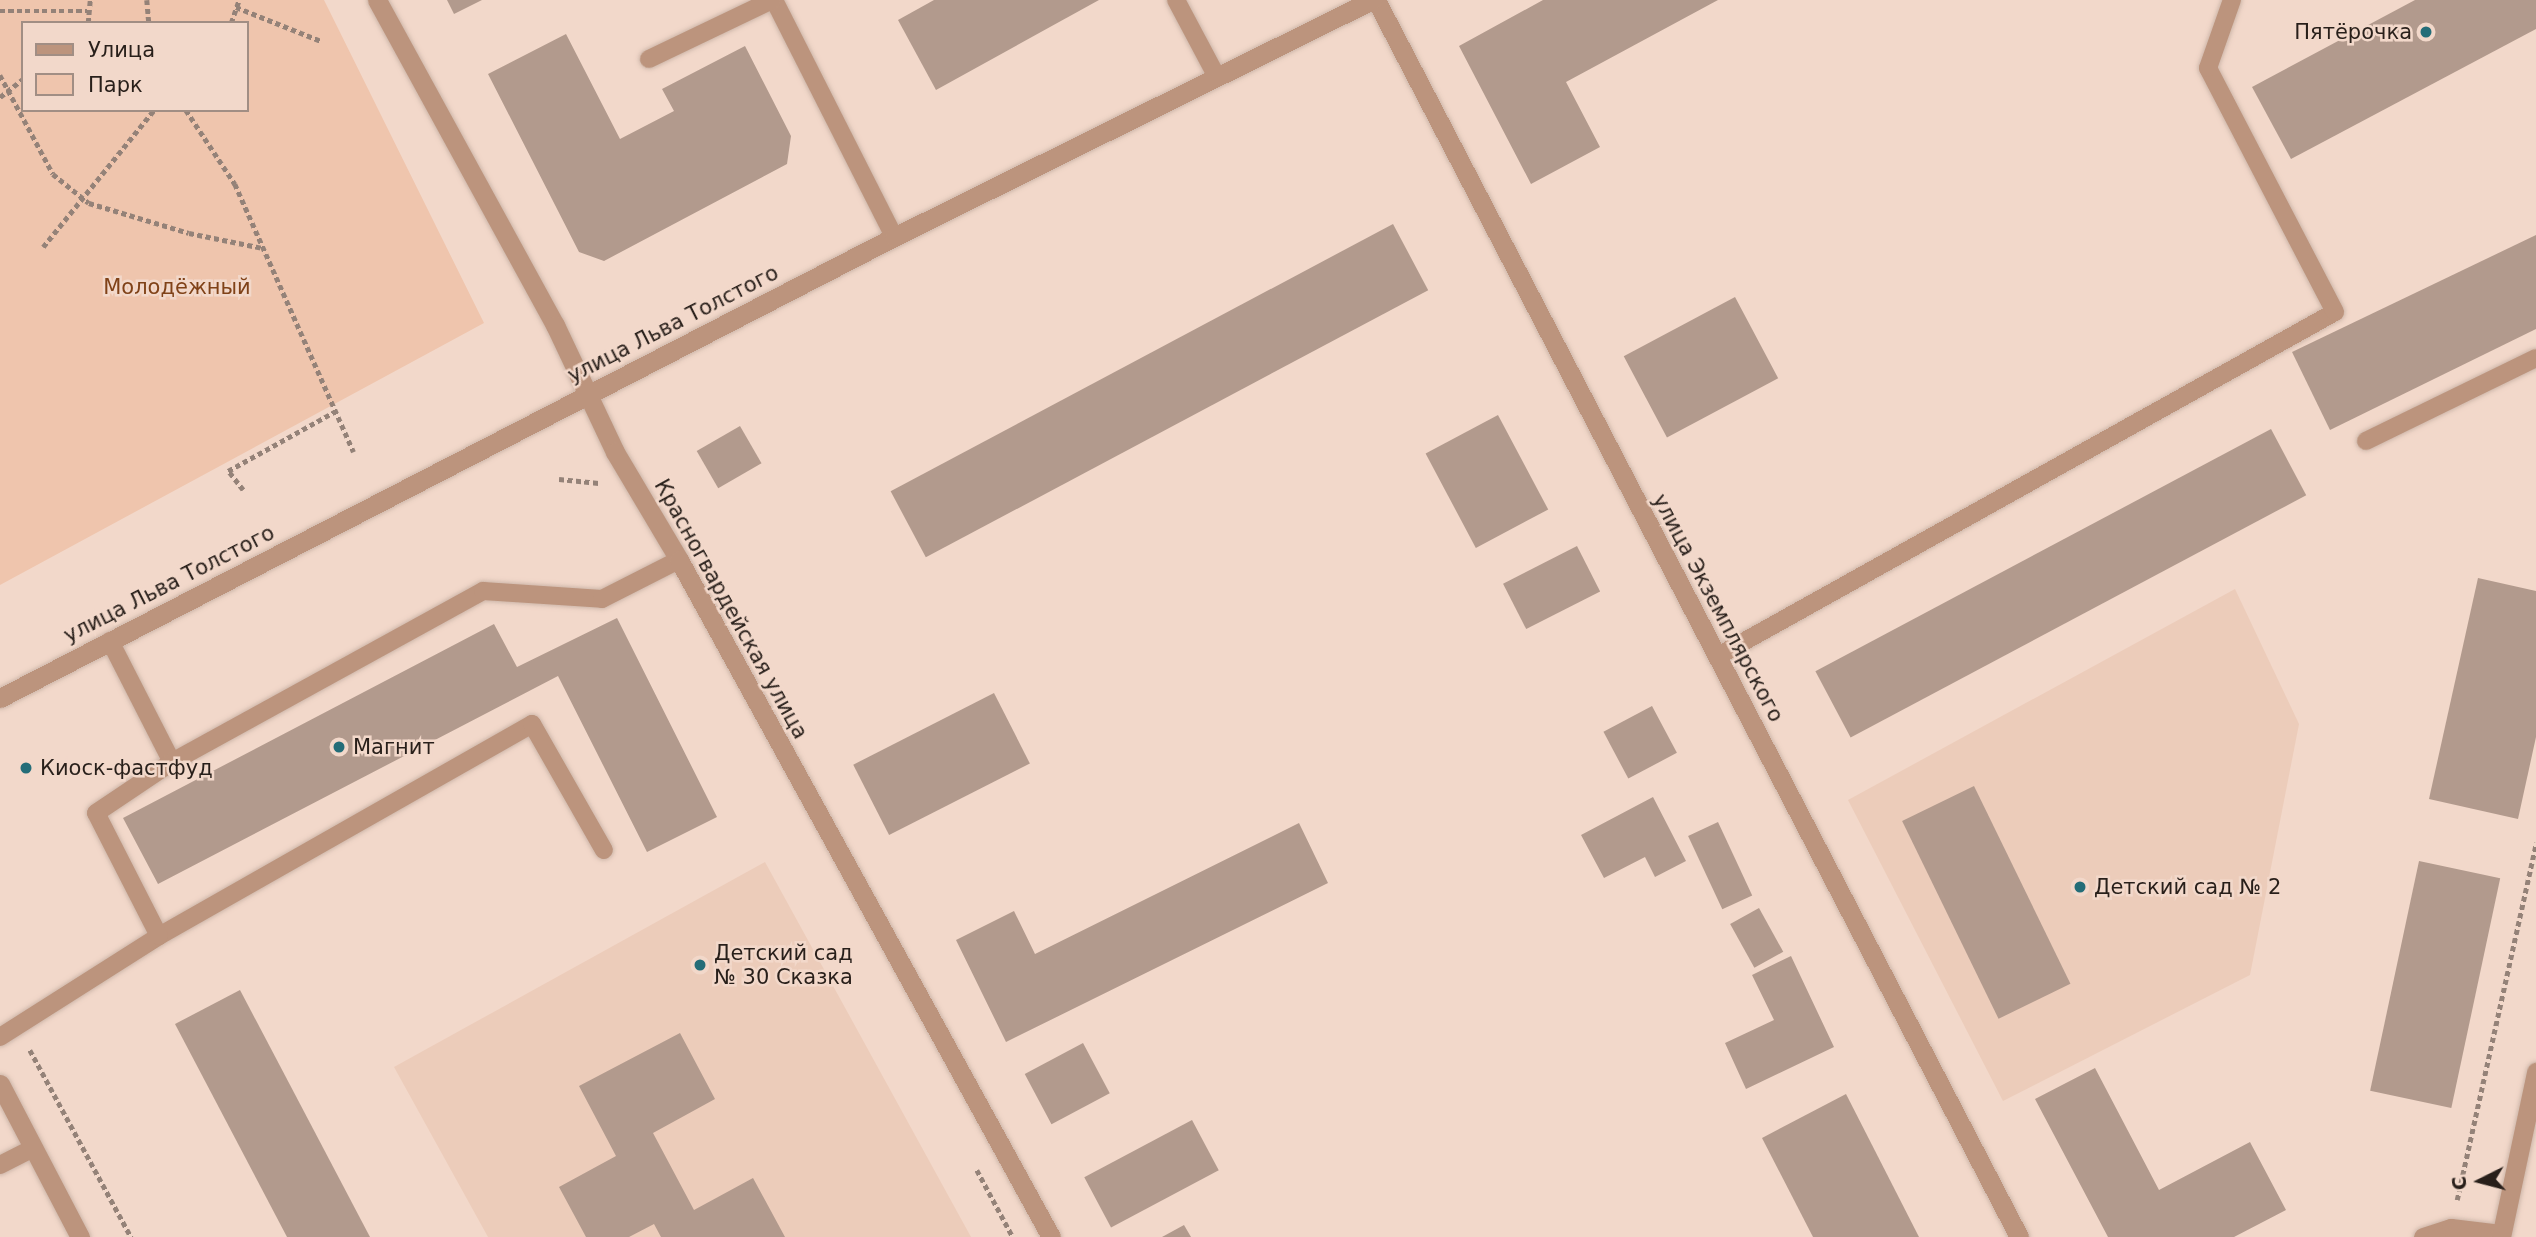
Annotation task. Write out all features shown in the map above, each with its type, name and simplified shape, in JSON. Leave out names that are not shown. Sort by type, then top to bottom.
[{"type":"street","name":"Красногвардейская улица","points":[[377,0],[589,393],[615,452],[679,560],[1051,1237]]},
{"type":"street","name":"улица Льва Толстого","points":[[0,698],[894,237],[1374,0]]},
{"type":"street","name":"улица Экземплярского","points":[[1374,0],[2019,1237]]},
{"type":"street","points":[[2423,1237],[2451,1228],[2501,1236],[2536,1072]]},
{"type":"street","points":[[0,1084],[80,1237]]},
{"type":"lane","points":[[649,59],[773,0],[894,237]]},
{"type":"lane","points":[[1175,0],[1217,77]]},
{"type":"lane","points":[[1718,656],[2334,312],[2208,68],[2232,0]]},
{"type":"lane","points":[[2366,441],[2536,358]]},
{"type":"lane","points":[[159,936],[96,813],[172,762],[484,591],[602,599],[679,560]]},
{"type":"lane","points":[[110,640],[172,762]]},
{"type":"lane","points":[[0,1037],[159,936],[532,724],[604,850]]},
{"type":"lane","points":[[0,1165],[33,1148]]},
{"type":"path","points":[[88,21],[90,0]]},
{"type":"path","points":[[147,0],[149,21]]},
{"type":"path","points":[[231,21],[239,0]]},
{"type":"path","points":[[236,7],[321,41]]},
{"type":"path","points":[[0,11],[87,11]]},
{"type":"path","points":[[0,75],[53,174],[82,198],[189,233],[263,248]]},
{"type":"path","points":[[0,97],[21,80]]},
{"type":"path","points":[[43,247],[153,112]]},
{"type":"path","points":[[187,112],[235,184],[354,452]]},
{"type":"path","points":[[243,490],[228,471],[334,412]]},
{"type":"path","points":[[2451,1228],[2536,843]]},
{"type":"path","points":[[17,1026],[131,1237]]},
{"type":"shaded area","name":"Детский сад № 2","points":[[2235,589],[2299,724],[2250,975],[2003,1101],[1848,800]]},
{"type":"shaded area","name":"Детский сад № 30 Сказка","points":[[765,862],[971,1237],[488,1237],[394,1067]]},
{"type":"green space","name":"Молодёжный","points":[[0,0],[324,0],[484,323],[0,585]]},
{"type":"building","points":[[447,0],[482,0],[454,14]]},
{"type":"building","points":[[934,0],[1099,0],[936,90],[898,20]]},
{"type":"building","points":[[1543,0],[1718,0],[1566,82],[1600,147],[1531,184],[1459,46]]},
{"type":"building","points":[[2415,0],[2536,0],[2536,29],[2291,159],[2252,87]]},
{"type":"building","points":[[566,34],[620,139],[674,111],[662,89],[745,46],[791,136],[787,164],[604,261],[579,252],[488,74]]},
{"type":"building","points":[[1393,224],[1428,290],[926,557],[891,491]]},
{"type":"building","points":[[2536,235],[2536,329],[2330,430],[2292,352]]},
{"type":"building","points":[[1735,297],[1778,378],[1667,437],[1624,356]]},
{"type":"building","points":[[1498,415],[1548,509],[1476,548],[1426,453]]},
{"type":"building","points":[[740,426],[762,463],[718,488],[697,451]]},
{"type":"building","points":[[2271,429],[2306,495],[1851,737],[1815,671]]},
{"type":"building","points":[[1577,546],[1600,591],[1526,629],[1503,584]]},
{"type":"building","points":[[2478,578],[2536,591],[2536,737],[2518,819],[2429,799]]},
{"type":"building","points":[[617,618],[717,817],[647,852],[558,676],[158,884],[123,818],[494,624],[517,667]]},
{"type":"building","points":[[994,693],[1030,763],[889,835],[853,765]]},
{"type":"building","points":[[1652,706],[1677,753],[1628,779],[1603,732]]},
{"type":"building","points":[[1974,786],[2070,984],[1999,1019],[1902,821]]},
{"type":"building","points":[[1653,797],[1686,861],[1655,877],[1645,857],[1604,878],[1581,835]]},
{"type":"building","points":[[1718,822],[1752,895],[1722,909],[1688,836]]},
{"type":"building","points":[[1299,823],[1328,883],[1006,1042],[956,940],[1014,911],[1035,954]]},
{"type":"building","points":[[2419,861],[2500,878],[2451,1108],[2370,1091]]},
{"type":"building","points":[[1759,908],[1783,952],[1754,968],[1730,924]]},
{"type":"building","points":[[1791,956],[1834,1047],[1746,1089],[1725,1043],[1774,1020],[1752,975]]},
{"type":"building","points":[[240,990],[370,1237],[287,1237],[175,1024]]},
{"type":"building","points":[[680,1033],[715,1099],[653,1133],[694,1210],[753,1178],[785,1237],[661,1237],[654,1224],[629,1237],[586,1237],[559,1187],[616,1156],[579,1086]]},
{"type":"building","points":[[1083,1043],[1110,1093],[1051,1124],[1025,1074]]},
{"type":"building","points":[[2095,1068],[2159,1190],[2250,1142],[2286,1210],[2234,1237],[2108,1237],[2035,1099]]},
{"type":"building","points":[[1846,1094],[1919,1237],[1813,1237],[1762,1138]]},
{"type":"building","points":[[1192,1120],[1219,1170],[1111,1228],[1084,1177]]},
{"type":"building","points":[[1184,1225],[1191,1237],[1162,1237]]},
{"type":"place","name":"Пятёрочка","points":[[2426,32]]},
{"type":"place","name":"Магнит","points":[[339,747]]},
{"type":"place","name":"Киоск-фастфуд","points":[[26,768]]},
{"type":"place","name":"Детский сад № 2","points":[[2080,887]]},
{"type":"place","name":"Детский сад № 30 Сказка","points":[[700,965]]}]
